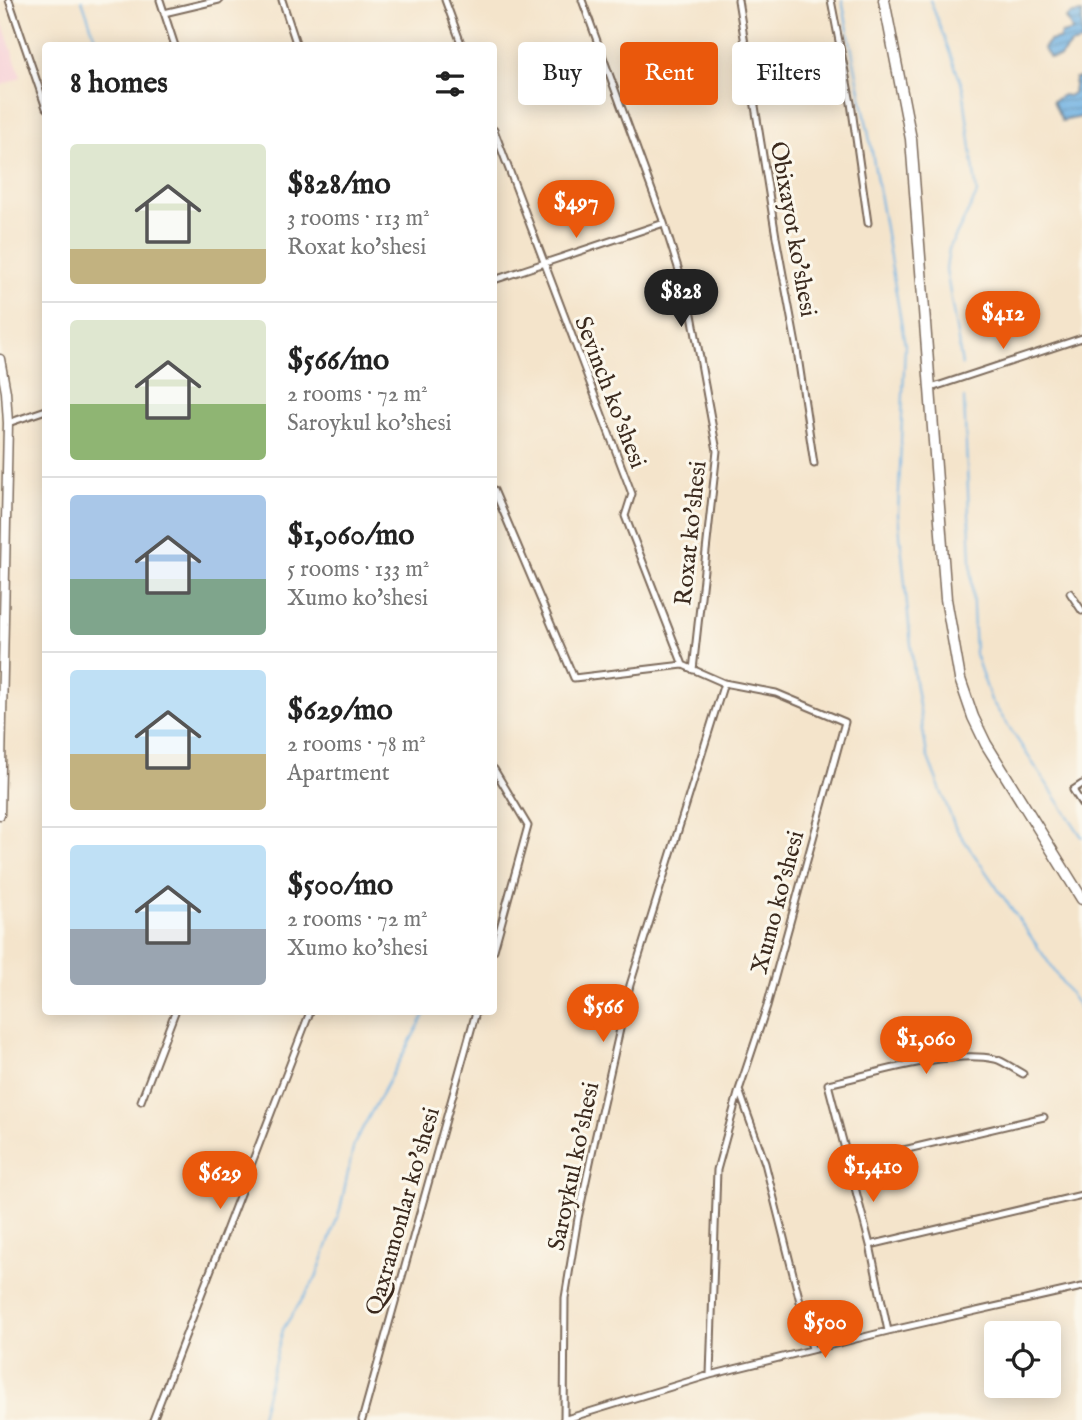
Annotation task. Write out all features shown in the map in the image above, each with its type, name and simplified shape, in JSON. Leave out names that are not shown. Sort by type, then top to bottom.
[{"type":"highway","points":[[884,0],[912,139],[946,599],[960,679],[986,744],[1082,899]]},
{"type":"street","points":[[9,0],[42,96]]},
{"type":"street","points":[[160,0],[174,42]]},
{"type":"street","points":[[164,13],[219,0]]},
{"type":"street","points":[[282,0],[296,42]]},
{"type":"street","points":[[445,0],[461,42]]},
{"type":"street","name":"Roxat ko'shesi","points":[[582,0],[664,223],[691,309],[717,451],[693,670]]},
{"type":"street","name":"Obixayot ko'shesi","points":[[738,0],[814,464]]},
{"type":"street","points":[[831,0],[851,103],[868,223]]},
{"type":"street","name":"Sevinch ko'shesi","points":[[497,138],[632,494],[625,516],[683,665]]},
{"type":"street","points":[[497,279],[664,223]]},
{"type":"street","points":[[931,388],[1082,338]]},
{"type":"street","points":[[0,359],[8,423],[0,815]]},
{"type":"street","points":[[8,423],[42,411]]},
{"type":"street","points":[[497,497],[573,678],[683,665],[724,683]]},
{"type":"street","points":[[1070,593],[1082,611]]},
{"type":"street","name":"Xumo ko'shesi","points":[[710,1375],[718,1170],[739,1090],[767,1006],[845,722],[776,694],[724,683]]},
{"type":"street","name":"Saroykul ko'shesi","points":[[563,1420],[565,1298],[594,1139],[629,985],[724,683]]},
{"type":"street","points":[[497,774],[528,826],[497,939]]},
{"type":"street","points":[[1082,784],[1073,790],[1082,804]]},
{"type":"street","points":[[141,1101],[174,1015]]},
{"type":"street","points":[[153,1420],[309,1015]]},
{"type":"street","name":"Qaxramonlar ko'shesi","points":[[362,1420],[475,1015]]},
{"type":"street","points":[[888,1331],[870,1245],[828,1084],[943,1059],[998,1059],[1023,1074]]},
{"type":"street","points":[[739,1090],[765,1163],[812,1349]]},
{"type":"street","points":[[848,1163],[1044,1117]]},
{"type":"street","points":[[870,1245],[1082,1195]]},
{"type":"street","points":[[563,1420],[710,1375],[1082,1287]]},
{"type":"shaded area","points":[[0,16],[21,77],[0,86]]},
{"type":"water","points":[[1082,13],[1082,42],[1070,45],[1060,57],[1050,58],[1043,48],[1049,41],[1059,39],[1061,34],[1073,31],[1066,18]]},
{"type":"water","points":[[1075,78],[1082,78],[1082,117],[1062,121],[1053,101],[1073,93]]},
{"type":"waterway","points":[[82,0],[97,42]]},
{"type":"waterway","points":[[842,0],[871,146],[905,345],[898,514],[914,675],[927,755],[955,827],[1082,1011]]},
{"type":"waterway","points":[[930,0],[963,88],[977,194],[949,249],[946,269],[962,365]]},
{"type":"waterway","points":[[964,398],[975,654],[991,700],[1082,837]]},
{"type":"waterway","points":[[260,1420],[283,1329],[316,1278],[340,1210],[354,1144],[424,1015]]}]
